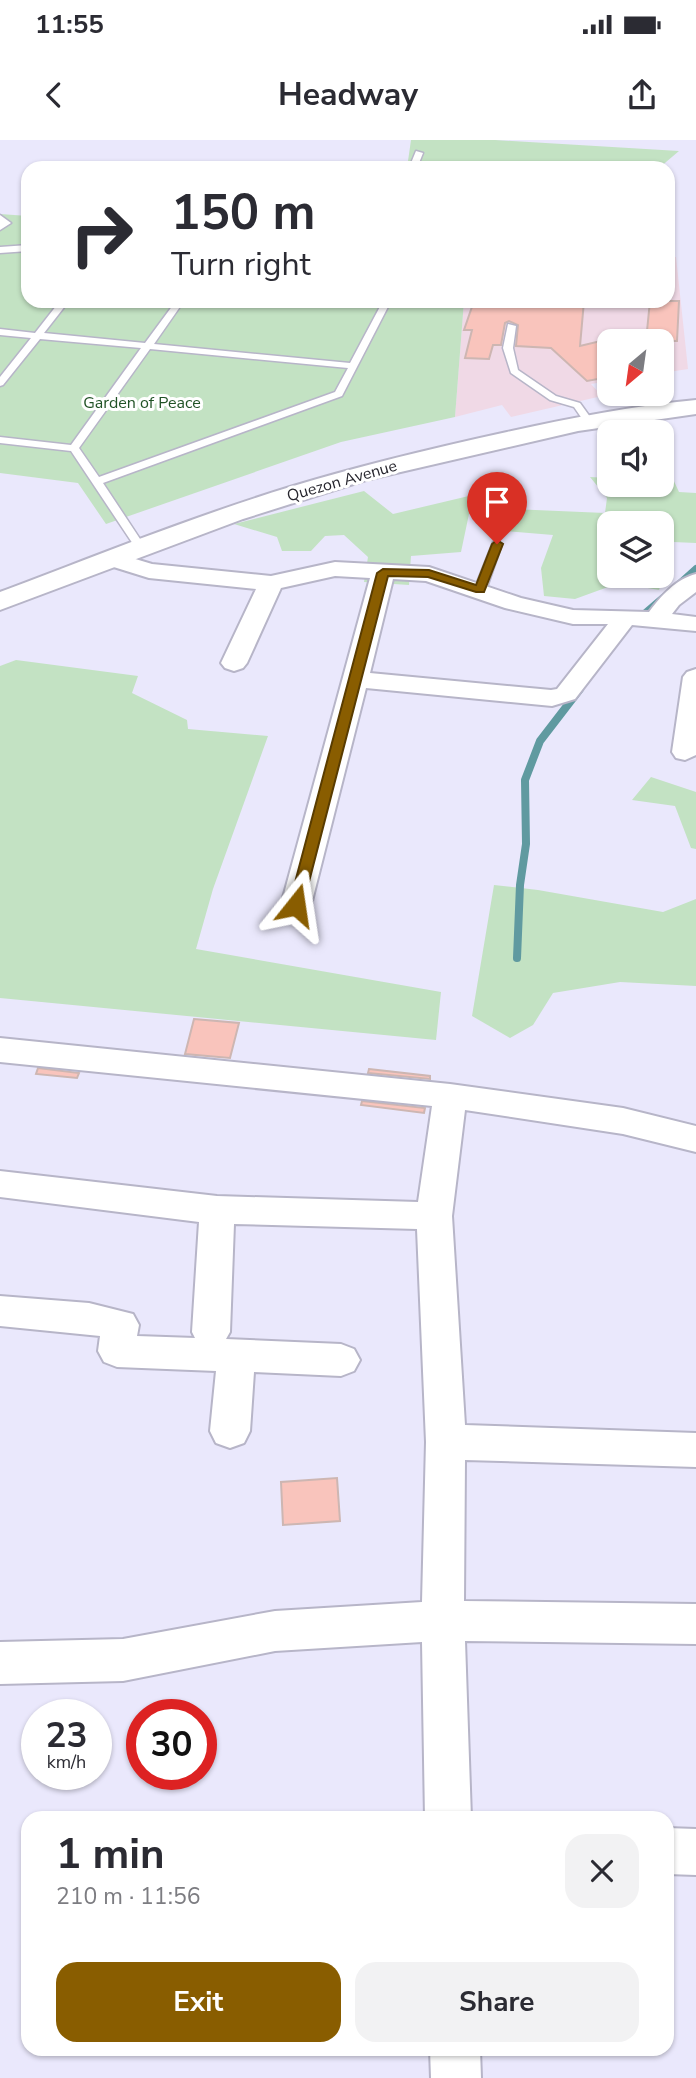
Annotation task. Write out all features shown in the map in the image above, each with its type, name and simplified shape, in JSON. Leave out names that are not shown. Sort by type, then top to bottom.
[{"type":"main road","name":"Quezon Avenue","points":[[0,602],[268,502],[362,475],[460,449],[588,421],[696,407]]},
{"type":"street","points":[[112,559],[149,571],[271,583],[335,569],[429,574],[514,603],[573,617],[626,617],[696,624]]},
{"type":"street","points":[[296,905],[383,573]]},
{"type":"street","points":[[656,620],[670,600],[696,581]]},
{"type":"street","points":[[234,663],[271,583]]},
{"type":"street","points":[[355,679],[552,698],[566,694],[626,617]]},
{"type":"street","points":[[685,752],[696,677]]},
{"type":"street","points":[[0,1050],[450,1096],[623,1121],[695,1136]]},
{"type":"street","points":[[448,1811],[443,1621],[446,1442],[434,1216],[450,1096]]},
{"type":"street","points":[[0,1184],[217,1210],[434,1216]]},
{"type":"street","points":[[217,1210],[230,1431]]},
{"type":"street","points":[[0,1311],[89,1318],[120,1325],[117,1351],[224,1344],[341,1360]]},
{"type":"street","points":[[446,1442],[696,1450]]},
{"type":"street","points":[[0,1662],[123,1660],[275,1631],[443,1621],[696,1624]]},
{"type":"street","points":[[674,1851],[696,1853]]},
{"type":"street","points":[[455,2056],[456,2078]]},
{"type":"lane","points":[[416,161],[419,153]]},
{"type":"lane","points":[[0,217],[7,223],[0,228]]},
{"type":"lane","points":[[0,250],[21,248]]},
{"type":"lane","points":[[0,383],[59,308]]},
{"type":"lane","points":[[74,448],[175,308]]},
{"type":"lane","points":[[96,482],[339,394],[383,308]]},
{"type":"lane","points":[[512,326],[508,348],[514,371],[554,398],[577,405],[588,421]]},
{"type":"lane","points":[[0,332],[354,366]]},
{"type":"lane","points":[[0,440],[74,448]]},
{"type":"lane","points":[[74,448],[141,548]]},
{"type":"lane","points":[[480,590],[497,544]]},
{"type":"shaded area","points":[[676,257],[688,369],[674,371],[674,329],[597,329],[597,383],[591,384],[597,391],[597,397],[511,417],[502,405],[455,417],[463,308],[675,308]]},
{"type":"green space","points":[[411,140],[495,140],[679,151],[667,161],[408,161]]},
{"type":"green space","name":"Garden of Peace","points":[[0,214],[21,216],[21,308],[463,308],[455,417],[341,442],[106,524],[78,483],[0,473]]},
{"type":"green space","points":[[674,481],[679,492],[696,493],[696,543],[674,542],[674,511],[605,511],[607,498],[674,497]]},
{"type":"green space","points":[[364,491],[393,514],[473,495],[461,552],[411,556],[409,585],[364,582],[368,557],[344,535],[325,536],[311,551],[282,551],[277,537],[234,524]]},
{"type":"green space","points":[[512,509],[597,513],[597,588],[605,588],[575,599],[544,596],[541,568],[553,535],[506,531]]},
{"type":"green space","points":[[16,660],[138,676],[132,693],[187,720],[188,729],[268,736],[213,889],[196,949],[441,992],[436,1040],[0,998],[0,666]]},
{"type":"green space","points":[[651,777],[696,792],[696,849],[691,848],[675,806],[632,800]]},
{"type":"green space","points":[[494,885],[663,912],[696,899],[696,986],[620,982],[553,993],[533,1025],[510,1038],[472,1016]]},
{"type":"building","points":[[675,301],[679,301],[677,341],[674,341],[674,329],[647,329],[649,308],[675,308]]},
{"type":"building","points":[[472,308],[583,308],[580,346],[597,342],[597,379],[587,381],[551,348],[516,346],[518,325],[509,321],[505,323],[501,345],[493,345],[489,359],[465,358],[472,330],[464,330]]},
{"type":"building","points":[[194,1019],[239,1023],[230,1058],[185,1054]]},
{"type":"building","points":[[38,1068],[79,1073],[77,1078],[36,1074]]},
{"type":"building","points":[[369,1069],[430,1076],[430,1079],[368,1073]]},
{"type":"building","points":[[362,1101],[425,1108],[424,1113],[361,1105]]},
{"type":"building","points":[[337,1478],[340,1521],[283,1525],[281,1482]]},
{"type":"waterway","points":[[676,586],[696,568]]},
{"type":"waterway","points":[[636,620],[664,596]]},
{"type":"waterway","points":[[517,958],[520,885],[526,844],[525,780],[540,741],[580,689]]},
{"type":"route","points":[[296,905],[383,573],[429,574],[480,590],[497,544]]}]
